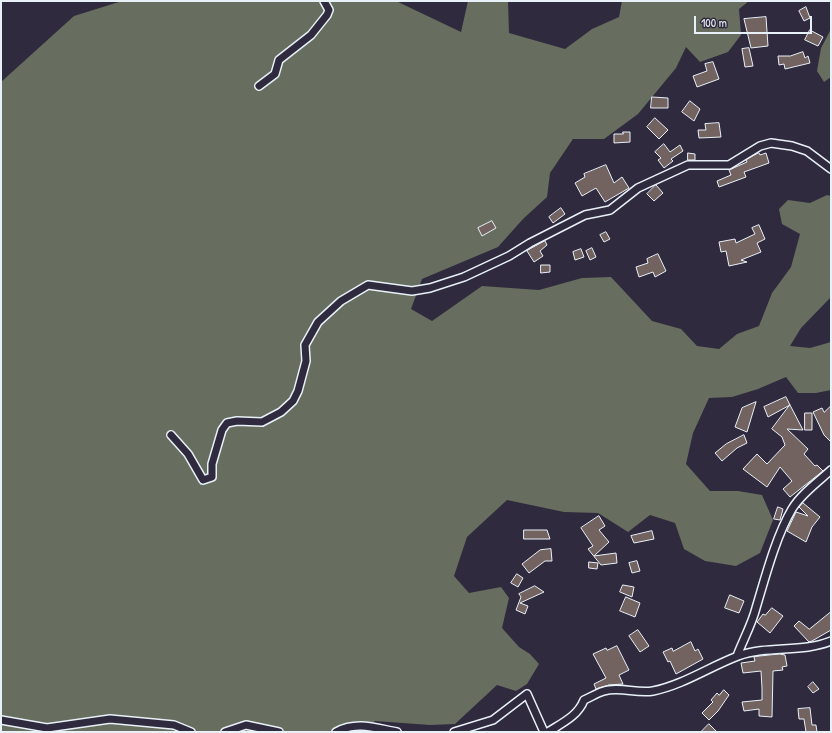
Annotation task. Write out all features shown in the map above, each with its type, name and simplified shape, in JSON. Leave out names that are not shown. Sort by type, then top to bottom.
[{"type":"street","points":[[259,86],[275,74],[279,60],[317,29],[329,10],[324,1]]},
{"type":"street","points":[[171,435],[188,454],[203,480],[212,477],[212,464],[222,430],[227,423],[237,421],[262,422],[280,412],[293,401],[298,391],[306,361],[304,345],[318,322],[341,302],[368,285],[412,291],[430,288],[464,277],[509,256],[530,243],[585,215],[610,210],[638,188],[688,165],[729,165],[760,146],[771,143],[792,146],[807,151],[831,169]]},
{"type":"street","points":[[737,656],[756,608],[758,598],[774,553],[792,509],[809,489],[831,470]]},
{"type":"street","points":[[548,732],[581,709],[584,700],[604,691],[653,691],[676,684],[737,656],[779,648],[809,646],[831,641]]},
{"type":"street","points":[[454,732],[493,720],[527,694],[544,732]]},
{"type":"street","points":[[1,720],[47,728],[110,719],[174,725],[191,732]]},
{"type":"street","points":[[225,732],[246,725],[279,732]]},
{"type":"street","points":[[336,732],[347,726],[359,725],[397,732]]},
{"type":"green space","points":[[122,1],[396,1],[461,32],[468,1],[508,1],[509,33],[565,49],[592,29],[619,17],[622,1],[749,1],[739,9],[741,35],[728,52],[700,62],[686,47],[676,68],[638,114],[604,139],[573,139],[550,173],[547,197],[523,219],[498,247],[422,279],[411,309],[432,321],[482,286],[539,290],[582,278],[611,277],[652,321],[681,329],[697,346],[719,349],[737,334],[759,326],[772,293],[791,267],[800,234],[782,224],[779,209],[788,200],[810,203],[827,195],[831,196],[831,297],[801,328],[790,346],[810,348],[831,342],[831,390],[816,393],[798,393],[786,377],[758,389],[732,397],[709,398],[693,433],[686,464],[710,491],[738,491],[762,495],[773,520],[760,553],[736,566],[705,561],[684,549],[675,523],[650,515],[628,532],[598,513],[564,512],[507,500],[467,537],[454,576],[469,593],[501,587],[509,598],[502,628],[519,647],[530,654],[539,664],[527,684],[516,691],[497,685],[455,724],[430,725],[375,721],[361,732],[1,732],[1,82],[74,16]]},
{"type":"green space","points":[[831,29],[831,77],[824,82],[817,71],[821,48]]},
{"type":"building","points":[[806,7],[810,18],[804,21],[799,11]]},
{"type":"building","points":[[766,17],[768,46],[751,48],[744,19]]},
{"type":"building","points":[[810,30],[823,37],[818,46],[805,40]]},
{"type":"building","points":[[749,48],[753,66],[745,67],[742,49]]},
{"type":"building","points":[[803,52],[805,58],[808,56],[810,63],[785,69],[784,64],[779,65],[778,56],[790,56]]},
{"type":"building","points":[[713,62],[719,79],[697,87],[693,76],[707,71],[705,64]]},
{"type":"building","points":[[652,97],[668,98],[668,108],[651,108]]},
{"type":"building","points":[[690,101],[700,109],[694,121],[682,112]]},
{"type":"building","points":[[655,118],[668,130],[659,139],[647,127]]},
{"type":"building","points":[[719,123],[721,137],[699,138],[698,130],[706,130],[705,124]]},
{"type":"building","points":[[623,132],[630,132],[630,142],[614,143],[614,134],[623,134]]},
{"type":"building","points":[[664,144],[670,152],[680,145],[683,151],[671,159],[673,161],[664,168],[658,160],[661,158],[655,152]]},
{"type":"building","points":[[688,153],[695,154],[695,160],[688,160]]},
{"type":"building","points":[[759,153],[760,155],[766,153],[769,163],[744,172],[746,177],[719,187],[717,181],[731,175],[729,170],[747,162],[746,160]]},
{"type":"building","points":[[606,165],[614,183],[622,177],[629,188],[605,202],[596,188],[582,196],[575,183],[585,177],[584,174]]},
{"type":"building","points":[[656,185],[663,193],[654,201],[647,194]]},
{"type":"building","points":[[561,208],[565,214],[553,223],[549,217]]},
{"type":"building","points":[[492,221],[496,228],[482,236],[478,228]]},
{"type":"building","points":[[759,225],[765,239],[757,243],[761,252],[741,260],[747,262],[729,266],[726,251],[721,252],[719,242],[735,239],[736,243],[755,234],[752,228]]},
{"type":"building","points":[[606,232],[610,239],[604,242],[600,235]]},
{"type":"building","points":[[545,241],[547,245],[540,251],[543,256],[534,262],[527,251]]},
{"type":"building","points":[[592,248],[596,257],[590,260],[586,251]]},
{"type":"building","points":[[581,249],[584,257],[575,260],[573,252]]},
{"type":"building","points":[[658,254],[666,271],[655,277],[653,272],[639,277],[636,267],[648,263],[647,259]]},
{"type":"building","points":[[541,265],[550,265],[550,272],[541,273]]},
{"type":"building","points":[[786,397],[790,405],[768,417],[764,407]]},
{"type":"building","points":[[756,402],[747,432],[735,427],[742,408]]},
{"type":"building","points":[[790,405],[803,430],[787,429],[808,449],[804,454],[815,466],[817,465],[823,471],[790,497],[783,489],[792,481],[780,467],[767,487],[743,469],[757,454],[767,464],[785,445],[782,437],[772,429]]},
{"type":"building","points":[[831,406],[831,442],[824,435],[813,412],[822,408],[824,412]]},
{"type":"building","points":[[805,413],[812,413],[812,430],[805,430]]},
{"type":"building","points":[[744,435],[747,443],[737,448],[722,461],[715,453],[726,444]]},
{"type":"building","points":[[803,503],[820,517],[812,527],[806,542],[787,531],[796,512],[808,516],[799,507]]},
{"type":"building","points":[[778,507],[783,509],[780,520],[774,519]]},
{"type":"building","points":[[599,516],[605,526],[599,530],[609,542],[594,556],[616,553],[617,563],[601,565],[588,549],[593,546],[581,528]]},
{"type":"building","points":[[524,530],[547,530],[550,539],[524,539]]},
{"type":"building","points":[[652,531],[654,539],[634,543],[631,536]]},
{"type":"building","points":[[551,549],[552,561],[545,561],[529,573],[522,564],[540,550]]},
{"type":"building","points":[[637,561],[640,571],[632,573],[629,563]]},
{"type":"building","points":[[589,562],[598,563],[597,569],[589,568]]},
{"type":"building","points":[[517,574],[523,578],[518,587],[511,583]]},
{"type":"building","points":[[623,585],[634,587],[632,597],[620,592]]},
{"type":"building","points":[[535,586],[544,592],[520,603],[528,606],[525,614],[516,610],[521,597],[519,594]]},
{"type":"building","points":[[730,595],[744,601],[739,613],[725,608]]},
{"type":"building","points":[[626,597],[640,603],[635,617],[620,611]]},
{"type":"building","points":[[772,608],[783,616],[770,633],[757,622],[763,614],[765,615]]},
{"type":"building","points":[[831,612],[831,630],[812,641],[809,642],[794,626],[799,621],[809,629]]},
{"type":"building","points":[[638,630],[649,646],[640,652],[629,636]]},
{"type":"building","points":[[691,642],[695,651],[698,649],[703,659],[676,674],[670,661],[668,662],[663,652],[672,648],[673,651]]},
{"type":"building","points":[[617,646],[629,670],[619,675],[623,684],[609,685],[596,689],[594,684],[606,678],[593,654],[606,648],[607,650]]},
{"type":"building","points":[[780,654],[785,655],[787,666],[782,667],[783,670],[773,671],[772,717],[759,716],[759,709],[744,711],[742,702],[762,700],[761,671],[743,673],[741,663],[755,661],[754,657]]},
{"type":"building","points":[[813,682],[819,689],[813,693],[808,687]]},
{"type":"building","points":[[724,690],[729,695],[718,711],[709,720],[702,713],[713,702],[711,700],[717,693],[719,695]]},
{"type":"building","points":[[810,708],[812,725],[816,725],[817,732],[806,732],[804,719],[799,719],[798,709]]},
{"type":"building","points":[[709,724],[717,732],[701,732]]}]
